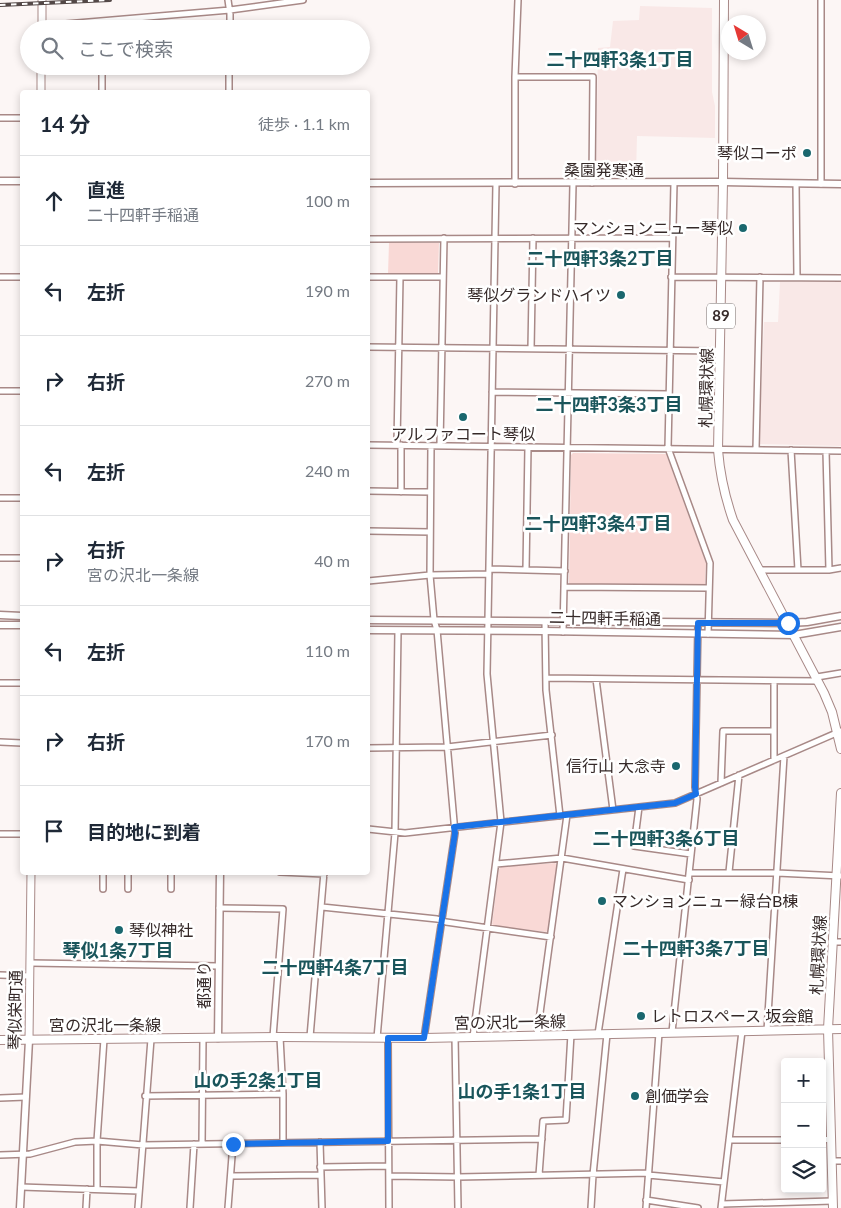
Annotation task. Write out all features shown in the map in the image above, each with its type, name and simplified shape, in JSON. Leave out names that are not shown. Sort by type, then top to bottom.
[{"type":"main road","points":[[42,0],[42,20]]},
{"type":"main road","name":"札幌環状線","points":[[724,0],[722,277],[718,450],[720,475],[733,520],[818,679],[839,731],[841,749]]},
{"type":"main road","points":[[41,75],[41,90]]},
{"type":"main road","name":"札幌環状線","points":[[833,1204],[828,1029],[832,942],[839,876],[841,793]]},
{"type":"main road","name":"琴似栄町通","points":[[29,1040],[31,875]]},
{"type":"main road","name":"宮の沢北一条線","points":[[0,1040],[277,1037],[424,1038],[841,1029]]},
{"type":"street","points":[[228,0],[230,20]]},
{"type":"street","points":[[115,20],[230,10],[303,0]]},
{"type":"street","points":[[515,184],[515,77],[518,0]]},
{"type":"street","points":[[821,0],[821,184]]},
{"type":"street","points":[[102,75],[102,90]]},
{"type":"street","points":[[229,75],[229,90]]},
{"type":"street","points":[[515,77],[593,77],[592,183]]},
{"type":"street","points":[[0,118],[20,118]]},
{"type":"street","points":[[0,181],[20,181]]},
{"type":"street","name":"桑園発寒通","points":[[370,184],[723,182],[841,184]]},
{"type":"street","points":[[674,183],[668,448],[710,562],[708,634]]},
{"type":"street","points":[[473,1037],[501,822],[487,674],[496,184]]},
{"type":"street","points":[[563,632],[573,184]]},
{"type":"street","points":[[796,184],[797,277]]},
{"type":"street","points":[[440,445],[444,238]]},
{"type":"street","points":[[530,349],[533,238]]},
{"type":"street","points":[[370,239],[672,238]]},
{"type":"street","points":[[0,277],[20,277]]},
{"type":"street","points":[[370,277],[443,277]]},
{"type":"street","points":[[400,277],[399,444],[401,492]]},
{"type":"street","points":[[671,277],[841,278]]},
{"type":"street","points":[[756,449],[760,277]]},
{"type":"street","points":[[370,346],[720,351]]},
{"type":"street","points":[[0,391],[20,391]]},
{"type":"street","points":[[492,392],[669,394]]},
{"type":"street","points":[[370,445],[841,451]]},
{"type":"street","points":[[424,1038],[455,833],[438,630],[434,620],[430,575],[431,446]]},
{"type":"street","points":[[526,570],[528,447]]},
{"type":"street","points":[[791,450],[798,570]]},
{"type":"street","points":[[826,451],[829,570]]},
{"type":"street","points":[[370,491],[430,492]]},
{"type":"street","points":[[0,498],[20,498]]},
{"type":"street","points":[[370,531],[430,532]]},
{"type":"street","points":[[0,558],[20,558]]},
{"type":"street","points":[[760,570],[829,570],[841,568]]},
{"type":"street","points":[[370,581],[430,575],[526,570],[565,571]]},
{"type":"street","points":[[564,587],[709,588]]},
{"type":"street","points":[[0,615],[20,616]]},
{"type":"street","name":"二十四軒手稲通","points":[[370,620],[788,623],[841,616]]},
{"type":"street","points":[[538,1035],[562,858],[564,815],[546,678],[545,622]]},
{"type":"street","points":[[672,1032],[697,799],[695,787],[698,623]]},
{"type":"street","points":[[0,625],[20,625]]},
{"type":"street","name":"二十四軒手稲通","points":[[370,630],[794,635],[841,627]]},
{"type":"street","points":[[377,1038],[395,833],[398,631]]},
{"type":"street","points":[[546,678],[774,681],[818,679],[841,673]]},
{"type":"street","points":[[596,679],[613,810]]},
{"type":"street","points":[[774,681],[774,760]]},
{"type":"street","points":[[0,683],[20,683]]},
{"type":"street","points":[[370,829],[405,833],[675,803],[839,731]]},
{"type":"street","points":[[721,783],[723,732],[774,732]]},
{"type":"street","points":[[370,748],[447,747],[552,735]]},
{"type":"street","points":[[0,742],[20,742]]},
{"type":"street","points":[[767,1030],[784,756]]},
{"type":"street","points":[[729,872],[739,775]]},
{"type":"street","points":[[639,807],[634,846],[691,854]]},
{"type":"street","points":[[0,834],[20,834]]},
{"type":"street","points":[[496,864],[562,858],[688,880]]},
{"type":"street","points":[[598,1034],[623,868]]},
{"type":"street","points":[[689,873],[729,872],[839,876]]},
{"type":"street","points":[[103,875],[103,889]]},
{"type":"street","points":[[128,875],[128,889]]},
{"type":"street","points":[[171,875],[171,889]]},
{"type":"street","name":"都通り","points":[[218,1038],[220,875]]},
{"type":"street","points":[[310,1037],[324,875]]},
{"type":"street","points":[[322,907],[442,921],[551,937]]},
{"type":"street","points":[[219,908],[283,909],[277,1037],[283,1094],[283,1142]]},
{"type":"street","points":[[832,942],[841,942]]},
{"type":"street","points":[[30,963],[218,966]]},
{"type":"street","points":[[0,975],[30,976]]},
{"type":"street","points":[[742,1031],[721,1206],[833,1204]]},
{"type":"street","points":[[646,1208],[660,1033]]},
{"type":"street","points":[[539,1175],[543,1120],[566,1120],[571,1034]]},
{"type":"street","points":[[591,1208],[607,1034]]},
{"type":"street","points":[[455,1037],[458,1208]]},
{"type":"street","points":[[202,1144],[203,1038]]},
{"type":"street","points":[[388,1038],[389,1208]]},
{"type":"street","points":[[97,1189],[97,1142],[104,1039]]},
{"type":"street","points":[[138,1208],[151,1039]]},
{"type":"street","name":"琴似栄町通","points":[[20,1208],[29,1040]]},
{"type":"street","points":[[146,1096],[283,1094]]},
{"type":"street","points":[[0,1098],[26,1097]]},
{"type":"street","points":[[0,1154],[30,1154],[75,1142],[143,1145],[542,1139]]},
{"type":"street","points":[[729,1140],[781,1140]]},
{"type":"street","points":[[826,1140],[831,1140]]},
{"type":"street","points":[[320,1142],[322,1208]]},
{"type":"street","points":[[190,1208],[194,1144]]},
{"type":"street","points":[[228,1208],[233,1144]]},
{"type":"street","points":[[832,1161],[841,1162]]},
{"type":"street","points":[[320,1167],[388,1166]]},
{"type":"street","points":[[388,1176],[649,1174],[724,1182]]},
{"type":"street","points":[[231,1176],[321,1175]]},
{"type":"street","points":[[21,1187],[139,1190]]},
{"type":"street","points":[[86,1208],[87,1189]]},
{"type":"street","points":[[646,1200],[698,1208]]},
{"type":"shaded area","points":[[640,6],[712,8],[712,92],[715,106],[715,138],[637,136],[636,175],[596,177],[598,48],[610,47],[613,21],[639,20]]},
{"type":"shaded area","points":[[389,243],[439,243],[438,274],[388,274]]},
{"type":"shaded area","points":[[780,282],[841,282],[841,446],[759,444],[764,322],[778,322]]},
{"type":"shaded area","points":[[573,453],[666,454],[706,563],[705,585],[569,584],[571,455]]},
{"type":"shaded area","points":[[555,863],[558,866],[548,931],[494,926],[492,924],[499,869],[501,867]]},
{"type":"railway","points":[[0,5],[110,0]]},
{"type":"place","name":"琴似コーポ","points":[[807,153]]},
{"type":"place","name":"マンションニュー琴似","points":[[743,228]]},
{"type":"place","name":"琴似グランドハイツ","points":[[621,295]]},
{"type":"place","name":"アルファコート琴似","points":[[463,417]]},
{"type":"place","name":"信行山 大念寺","points":[[676,766]]},
{"type":"place","name":"マンションニュー緑台B棟","points":[[602,901]]},
{"type":"place","name":"琴似神社","points":[[119,930]]},
{"type":"place","name":"レトロスペース 坂会館","points":[[641,1016]]},
{"type":"place","name":"創価学会","points":[[635,1096]]},
{"type":"district","name":"二十四軒3条1丁目","points":[[620,60]]},
{"type":"district","name":"二十四軒3条2丁目","points":[[600,259]]},
{"type":"district","name":"二十四軒3条3丁目","points":[[609,405]]},
{"type":"district","name":"二十四軒3条4丁目","points":[[598,524]]},
{"type":"district","name":"二十四軒3条6丁目","points":[[666,839]]},
{"type":"district","name":"二十四軒3条7丁目","points":[[696,949]]},
{"type":"district","name":"琴似1条7丁目","points":[[118,951]]},
{"type":"district","name":"二十四軒4条7丁目","points":[[335,968]]},
{"type":"district","name":"山の手2条1丁目","points":[[258,1081]]},
{"type":"district","name":"山の手1条1丁目","points":[[522,1092]]},
{"type":"route","points":[[233,1144],[388,1141],[388,1038],[424,1038],[455,833],[454,827],[675,803],[696,794],[698,623],[788,623]]}]
